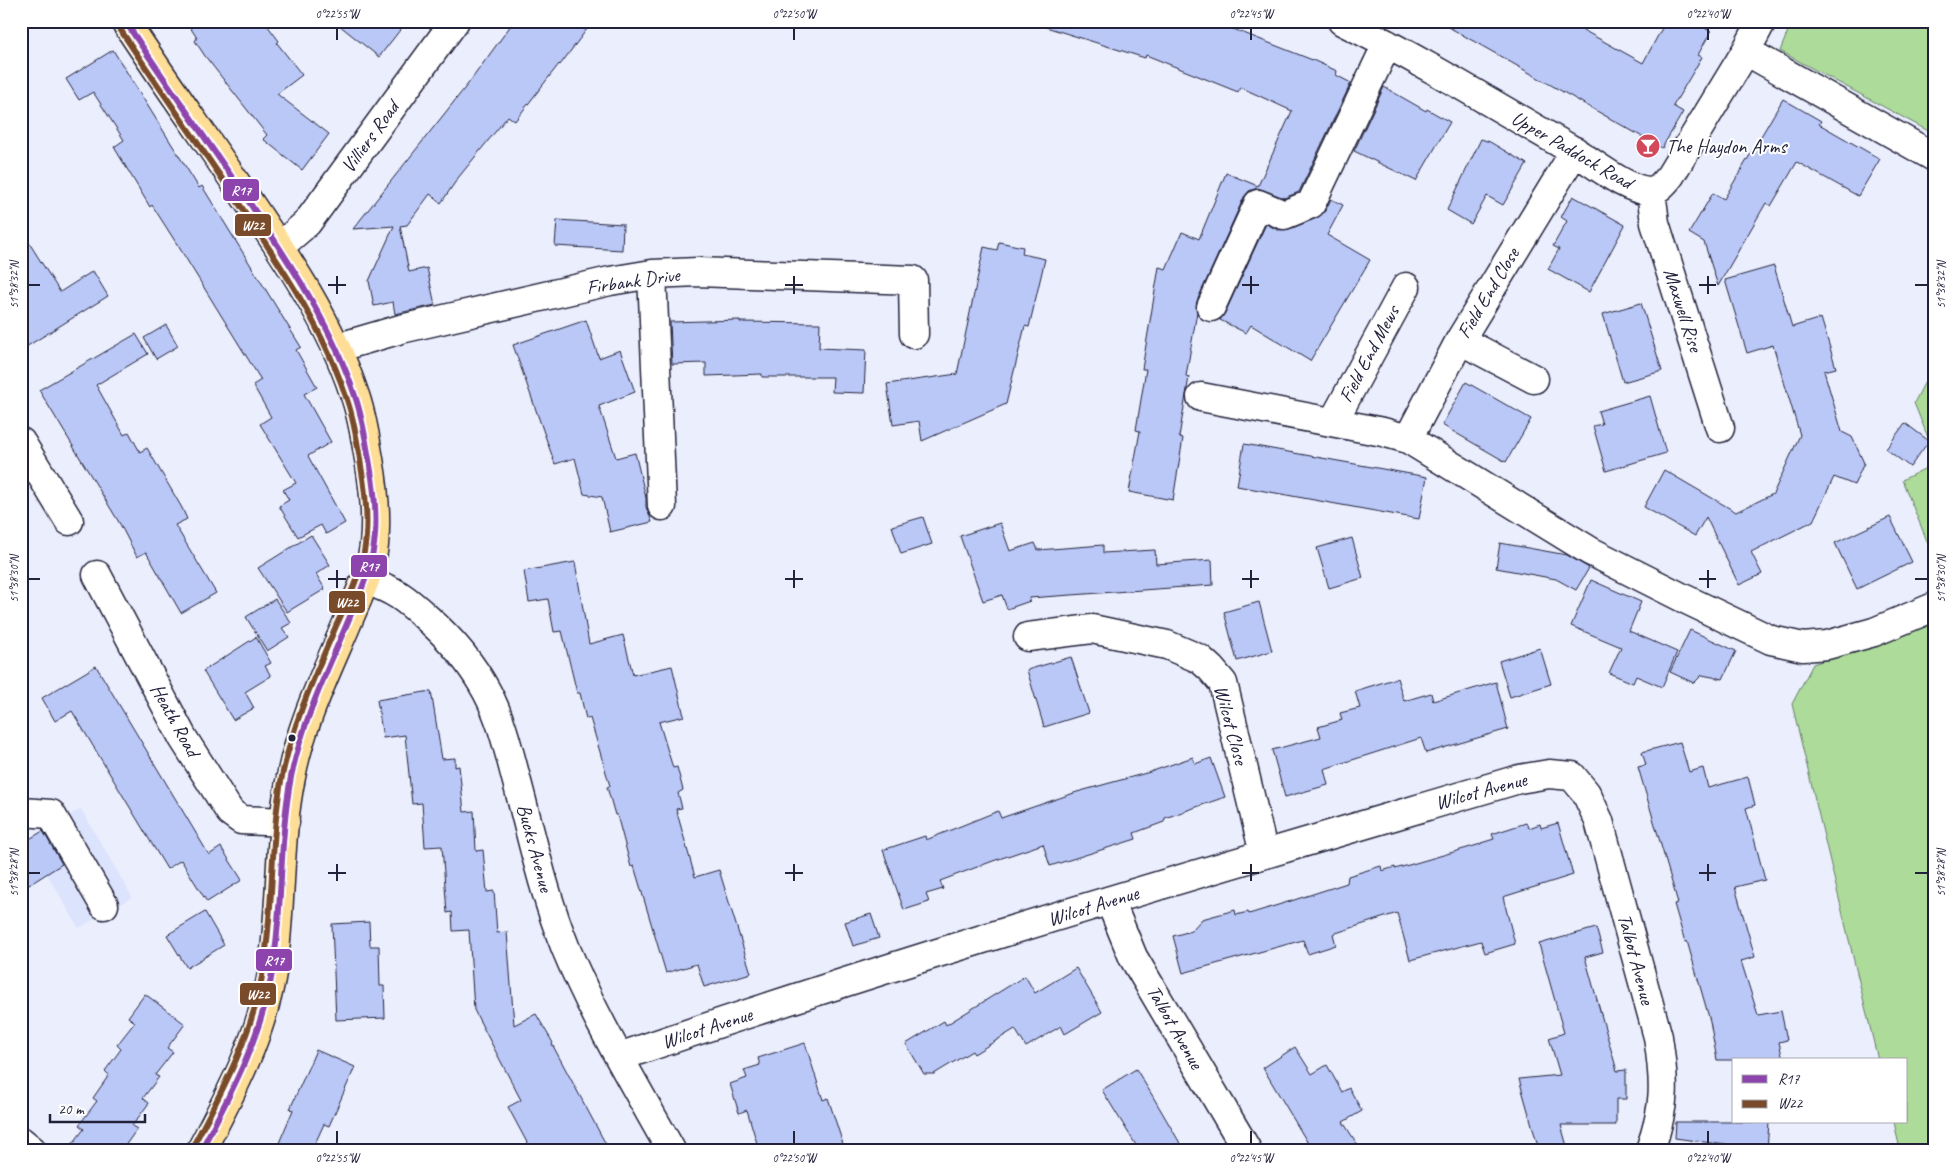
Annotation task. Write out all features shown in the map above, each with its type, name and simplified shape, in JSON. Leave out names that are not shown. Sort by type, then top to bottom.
[{"type":"main road","points":[[125,21],[311,296],[336,348],[355,394],[372,477],[375,512],[374,548],[365,580],[303,732],[291,777],[285,822],[280,900],[272,969],[262,1016],[236,1084],[201,1150]]},
{"type":"street","name":"Villiers Road","points":[[279,247],[307,223],[455,21]]},
{"type":"street","name":"Upper Paddock Road","points":[[1342,21],[1387,44],[1575,151],[1624,182],[1636,188],[1651,191],[1662,185],[1670,176],[1746,52],[1762,21]]},
{"type":"street","points":[[1212,307],[1258,204],[1284,215],[1310,204],[1387,44]]},
{"type":"street","points":[[1746,52],[1934,157]]},
{"type":"street","name":"Field End Close","points":[[1408,438],[1460,340],[1575,151]]},
{"type":"street","name":"Maxwell Rise","points":[[1651,191],[1655,223],[1720,428]]},
{"type":"street","name":"Firbank Drive","points":[[336,348],[411,327],[610,282],[652,274],[698,272],[913,280],[914,334]]},
{"type":"street","points":[[652,274],[662,506]]},
{"type":"street","name":"Field End Mews","points":[[1333,422],[1406,287]]},
{"type":"street","points":[[1460,340],[1534,379]]},
{"type":"street","points":[[1201,397],[1408,438],[1590,551],[1771,640],[1803,647],[1827,645],[1874,632],[1934,607]]},
{"type":"street","points":[[21,442],[68,521]]},
{"type":"street","name":"Heath Road","points":[[98,575],[183,738],[230,812],[241,820],[285,822]]},
{"type":"street","name":"Bucks Avenue","points":[[365,580],[402,596],[441,630],[470,664],[488,693],[502,725],[550,905],[566,949],[619,1057],[671,1150]]},
{"type":"street","name":"Wilcot Close","points":[[1028,637],[1092,629],[1167,645],[1200,659],[1212,668],[1223,683],[1264,854]]},
{"type":"street","name":"Wilcot Avenue","points":[[619,1057],[871,974],[1519,778],[1549,774],[1572,776]]},
{"type":"street","name":"Talbot Avenue","points":[[1572,776],[1586,793],[1599,821],[1658,1037],[1663,1070],[1664,1096],[1659,1125],[1650,1150]]},
{"type":"street","points":[[21,812],[51,814],[104,905]]},
{"type":"street","name":"Talbot Avenue","points":[[1110,901],[1133,957],[1246,1150]]},
{"type":"street","points":[[21,1142],[32,1150]]},
{"type":"shaded area","points":[[81,809],[132,897],[79,928],[27,840]]},
{"type":"shaded area","points":[[21,1018],[28,1054],[21,1064]]},
{"type":"green space","points":[[1792,21],[1934,21],[1934,134],[1780,51]]},
{"type":"green space","points":[[1934,364],[1934,452],[1914,403]]},
{"type":"green space","points":[[1934,464],[1934,558],[1902,480]]},
{"type":"green space","points":[[1934,624],[1934,1150],[1900,1150],[1894,1124],[1908,1124],[1908,1058],[1878,1058],[1792,704],[1813,664]]},
{"type":"building","points":[[186,21],[264,21],[279,41],[277,43],[302,75],[277,94],[329,134],[302,170],[263,139],[267,135],[205,56],[195,41],[197,38]]},
{"type":"building","points":[[334,21],[407,21],[379,57]]},
{"type":"building","points":[[514,21],[593,21],[515,121],[508,116],[458,178],[441,203],[430,194],[407,225],[400,226],[409,272],[427,268],[435,305],[395,314],[393,302],[374,306],[369,281],[394,226],[353,229],[468,84]]},
{"type":"building","points":[[1047,21],[1213,21],[1315,61],[1337,71],[1336,75],[1351,83],[1299,192],[1284,198],[1257,188],[1249,191],[1244,197],[1197,301],[1197,312],[1186,376],[1189,377],[1179,437],[1183,438],[1173,500],[1129,492],[1140,431],[1136,430],[1146,369],[1142,369],[1159,267],[1166,269],[1182,232],[1199,239],[1226,173],[1258,186],[1292,111],[1240,87],[1238,92],[1146,55],[1145,58],[1046,27]]},
{"type":"building","points":[[1438,21],[1588,21],[1583,30],[1643,63],[1666,21],[1710,21],[1706,29],[1711,31],[1698,55],[1702,57],[1673,106],[1683,112],[1662,148]]},
{"type":"building","points":[[113,50],[199,188],[202,186],[301,347],[296,350],[317,387],[304,394],[331,442],[308,456],[345,523],[326,534],[321,525],[298,537],[279,506],[289,500],[283,490],[296,483],[260,424],[271,417],[253,385],[261,380],[152,205],[150,207],[114,147],[124,140],[93,92],[79,100],[66,79]]},
{"type":"building","points":[[1384,87],[1426,111],[1427,109],[1450,122],[1416,181],[1354,151]]},
{"type":"building","points":[[1783,99],[1821,121],[1819,124],[1880,159],[1858,196],[1797,162],[1771,206],[1766,203],[1718,286],[1704,242],[1689,233],[1713,193],[1724,199]]},
{"type":"building","points":[[1481,139],[1490,142],[1527,164],[1503,205],[1487,196],[1471,224],[1447,210]]},
{"type":"building","points":[[1573,196],[1625,225],[1589,292],[1548,269],[1559,249],[1553,246],[1567,221],[1561,217]]},
{"type":"building","points":[[1331,199],[1343,205],[1327,235],[1370,260],[1310,361],[1251,325],[1246,333],[1220,320],[1266,224],[1278,230],[1290,229],[1317,218],[1325,211]]},
{"type":"building","points":[[557,220],[623,224],[622,250],[555,246]]},
{"type":"building","points":[[21,230],[60,292],[93,271],[108,296],[21,350]]},
{"type":"building","points":[[999,242],[1023,247],[1022,254],[1045,259],[1029,327],[1025,326],[1006,404],[922,441],[919,421],[893,425],[887,384],[957,374],[984,247],[997,250]]},
{"type":"building","points":[[1774,266],[1792,327],[1821,318],[1836,368],[1824,371],[1842,432],[1852,437],[1864,463],[1854,485],[1834,477],[1813,521],[1751,552],[1762,574],[1739,585],[1706,517],[1695,536],[1644,507],[1664,470],[1736,512],[1773,494],[1800,435],[1773,345],[1747,353],[1725,280]]},
{"type":"building","points":[[1641,303],[1662,371],[1623,382],[1603,314]]},
{"type":"building","points":[[586,320],[599,358],[620,350],[635,392],[599,406],[616,458],[635,453],[646,498],[646,507],[652,522],[610,532],[602,497],[584,494],[575,458],[555,464],[513,345]]},
{"type":"building","points":[[740,320],[740,322],[820,323],[819,348],[866,350],[864,393],[832,392],[833,377],[762,377],[762,374],[706,376],[706,363],[672,364],[670,322]]},
{"type":"building","points":[[166,325],[178,346],[156,359],[144,338]]},
{"type":"building","points":[[136,334],[148,354],[96,385],[124,435],[129,432],[140,452],[147,448],[182,508],[187,519],[175,525],[216,593],[181,613],[146,552],[137,557],[120,524],[39,390]]},
{"type":"building","points":[[1466,382],[1531,419],[1506,462],[1442,425]]},
{"type":"building","points":[[1650,396],[1666,453],[1606,471],[1593,426],[1602,424],[1598,411]]},
{"type":"building","points":[[1905,423],[1929,441],[1910,467],[1886,449]]},
{"type":"building","points":[[1244,444],[1427,477],[1419,519],[1237,486]]},
{"type":"building","points":[[923,517],[932,544],[901,554],[892,526]]},
{"type":"building","points":[[1890,517],[1912,562],[1857,589],[1835,543]]},
{"type":"building","points":[[1000,523],[1010,551],[1035,543],[1038,550],[1103,545],[1103,553],[1155,550],[1156,564],[1212,560],[1213,585],[1029,598],[1030,601],[1007,609],[1002,595],[983,601],[960,536]]},
{"type":"building","points":[[311,535],[330,565],[316,574],[325,589],[287,612],[258,568]]},
{"type":"building","points":[[1352,538],[1363,578],[1329,588],[1317,548]]},
{"type":"building","points":[[1500,543],[1567,555],[1589,568],[1576,590],[1556,579],[1496,568]]},
{"type":"building","points":[[575,562],[589,644],[623,635],[633,675],[672,666],[684,716],[659,722],[673,768],[677,767],[683,790],[678,793],[682,808],[676,809],[695,877],[719,870],[751,973],[704,987],[697,964],[666,973],[634,866],[631,867],[617,815],[615,815],[607,787],[610,786],[590,718],[586,719],[580,693],[577,693],[562,631],[554,632],[548,599],[529,602],[524,571]]},
{"type":"building","points":[[1591,580],[1641,602],[1629,631],[1677,652],[1662,687],[1636,676],[1633,683],[1609,673],[1621,647],[1571,626]]},
{"type":"building","points":[[275,599],[291,623],[282,628],[289,637],[267,651],[246,617]]},
{"type":"building","points":[[1259,602],[1272,651],[1237,661],[1224,612]]},
{"type":"building","points":[[1690,630],[1736,651],[1723,679],[1702,675],[1694,683],[1670,672]]},
{"type":"building","points":[[256,637],[271,663],[265,666],[271,676],[245,692],[254,708],[233,720],[203,671]]},
{"type":"building","points":[[1540,648],[1551,684],[1510,697],[1499,661]]},
{"type":"building","points":[[1071,657],[1089,713],[1044,727],[1027,670]]},
{"type":"building","points":[[96,666],[209,855],[221,847],[242,880],[207,902],[181,860],[167,869],[72,711],[55,721],[42,698]]},
{"type":"building","points":[[1397,678],[1404,701],[1431,693],[1433,701],[1496,682],[1508,729],[1426,753],[1421,738],[1324,769],[1328,785],[1285,797],[1272,750],[1321,737],[1318,727],[1342,720],[1340,713],[1360,708],[1355,691]]},
{"type":"building","points":[[431,691],[442,759],[455,758],[455,767],[459,766],[464,812],[474,811],[476,851],[483,850],[487,892],[494,891],[497,933],[507,932],[514,1025],[536,1014],[609,1150],[531,1150],[508,1107],[521,1100],[474,1010],[469,930],[453,931],[452,912],[447,913],[442,846],[425,847],[422,803],[412,804],[405,735],[383,738],[377,700]]},
{"type":"building","points":[[1680,742],[1689,772],[1703,768],[1708,788],[1748,777],[1755,805],[1746,808],[1765,880],[1735,887],[1755,957],[1741,961],[1758,1015],[1781,1011],[1787,1040],[1779,1042],[1783,1058],[1732,1058],[1732,1060],[1717,1060],[1710,1021],[1687,941],[1685,942],[1674,904],[1678,903],[1638,767],[1646,765],[1642,752]]},
{"type":"building","points":[[1193,757],[1195,764],[1211,758],[1225,797],[1165,818],[1164,822],[1134,833],[1136,839],[1050,866],[1043,844],[993,861],[940,881],[943,889],[926,894],[929,902],[904,910],[883,850],[925,836],[926,840],[998,811],[1001,818],[1077,792],[1150,772]]},
{"type":"building","points":[[1526,823],[1529,828],[1540,824],[1541,828],[1558,823],[1573,875],[1503,897],[1515,944],[1485,953],[1481,941],[1410,960],[1397,913],[1333,934],[1336,945],[1308,954],[1303,940],[1183,973],[1173,936],[1191,931],[1202,919],[1235,910],[1236,915],[1248,912],[1249,914],[1347,883],[1348,876],[1381,866],[1382,871],[1395,867],[1395,869],[1481,844],[1494,839],[1492,834]]},
{"type":"building","points":[[43,831],[62,864],[21,890],[21,844]]},
{"type":"building","points":[[205,912],[224,945],[187,968],[167,935]]},
{"type":"building","points":[[871,914],[879,938],[853,946],[845,922]]},
{"type":"building","points":[[369,922],[370,946],[379,946],[380,986],[384,986],[385,1018],[336,1020],[332,924]]},
{"type":"building","points":[[1596,928],[1603,952],[1585,957],[1617,1071],[1626,1070],[1626,1099],[1616,1099],[1616,1125],[1561,1125],[1568,1150],[1539,1150],[1519,1079],[1560,1075],[1549,1038],[1564,1033],[1539,944]]},
{"type":"building","points":[[1076,968],[1102,1012],[1065,1034],[1061,1026],[1026,1047],[1015,1029],[974,1054],[972,1051],[934,1074],[924,1074],[906,1044],[944,1021],[946,1025],[1025,976],[1035,993]]},
{"type":"building","points":[[145,994],[185,1024],[167,1048],[173,1052],[155,1075],[159,1077],[143,1098],[149,1103],[132,1126],[137,1129],[122,1150],[68,1150],[84,1129],[79,1125],[97,1101],[93,1098],[109,1075],[105,1071],[121,1049],[117,1045],[135,1022],[128,1017]]},
{"type":"building","points":[[805,1043],[823,1100],[828,1098],[845,1150],[759,1150],[747,1110],[739,1113],[730,1084],[747,1078],[744,1070],[760,1065],[758,1058]]},
{"type":"building","points":[[1295,1047],[1312,1074],[1327,1065],[1342,1092],[1349,1088],[1362,1111],[1343,1122],[1361,1150],[1312,1150],[1263,1068]]},
{"type":"building","points":[[316,1050],[355,1067],[329,1126],[324,1124],[312,1150],[276,1150],[293,1110],[290,1109]]},
{"type":"building","points":[[1136,1069],[1184,1150],[1139,1150],[1102,1090]]},
{"type":"building","points":[[1676,1122],[1769,1124],[1767,1150],[1725,1150],[1726,1145],[1675,1138]]},
{"type":"transit line","name":"R17","points":[[125,21],[296,274],[336,347],[358,407],[372,476],[375,508],[375,540],[368,571],[358,599],[322,681],[301,738],[291,777],[287,801],[276,943],[273,967],[262,1015],[245,1062],[201,1150]]},
{"type":"transit line","name":"W22","points":[[118,26],[289,279],[317,328],[340,379],[351,413],[363,477],[366,509],[366,541],[359,571],[305,700],[292,737],[282,776],[278,799],[267,941],[260,988],[237,1058],[193,1146]]},
{"type":"place","name":"The Haydon Arms","points":[[1648,146]]}]
